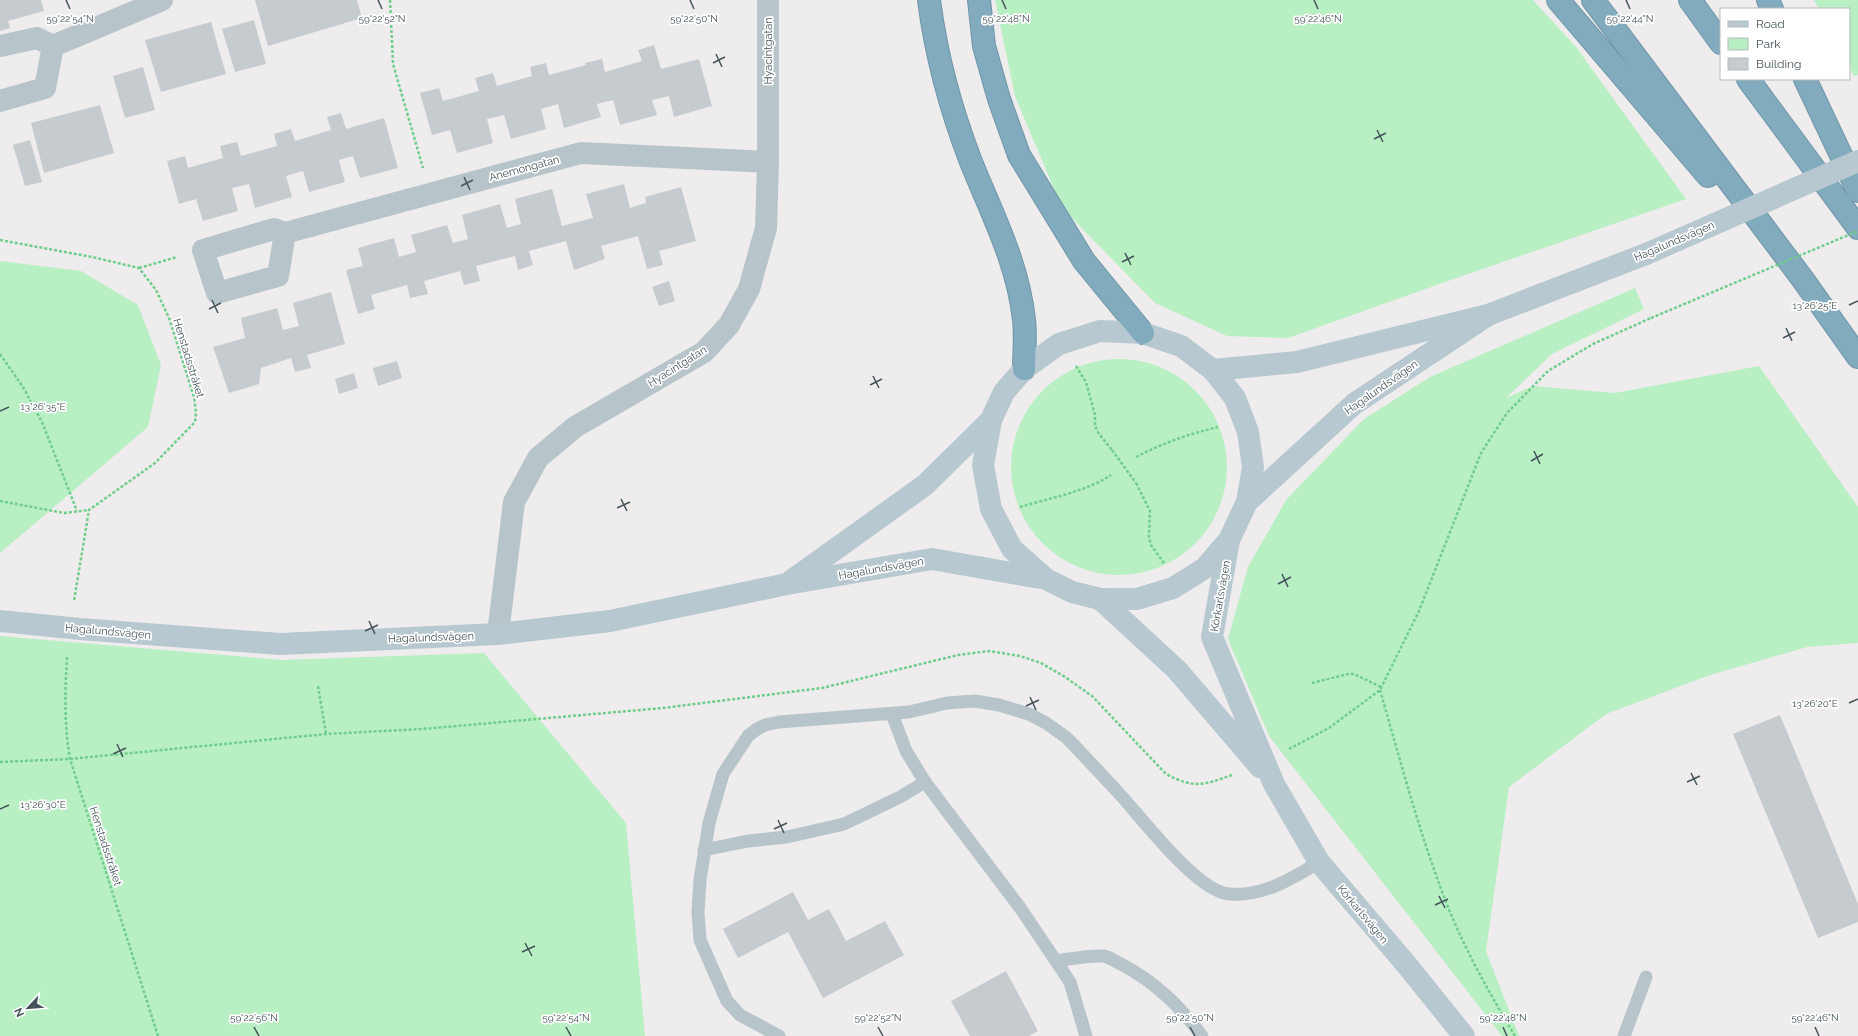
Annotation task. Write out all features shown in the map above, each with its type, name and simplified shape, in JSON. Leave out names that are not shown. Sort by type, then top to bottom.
[{"type":"highway","points":[[929,0],[933,29],[946,86],[971,161],[1001,231],[1014,270],[1024,321],[1024,368]]},
{"type":"highway","points":[[978,0],[984,46],[999,99],[1019,154],[1084,261],[1143,333]]},
{"type":"highway","points":[[1558,0],[1839,330]]},
{"type":"highway","points":[[1593,0],[1858,357]]},
{"type":"highway","points":[[1690,0],[1720,42]]},
{"type":"highway","points":[[1749,80],[1858,229]]},
{"type":"highway","points":[[1805,80],[1858,191]]},
{"type":"street","points":[[0,46],[37,38],[53,46],[162,0]]},
{"type":"street","name":"Hyacintgatan","points":[[498,634],[514,502],[538,458],[575,427],[704,352],[729,325],[749,289],[766,228],[768,162],[768,0]]},
{"type":"street","points":[[0,101],[45,88],[53,46]]},
{"type":"street","name":"Anemongatan","points":[[203,250],[274,229],[285,233],[581,153],[768,162]]},
{"type":"street","name":"Hagalundsvägen","points":[[1213,370],[1297,362],[1488,315],[1646,254],[1858,161]]},
{"type":"street","points":[[203,250],[217,293],[278,276],[285,233]]},
{"type":"street","name":"Hagalundsvägen","points":[[1247,502],[1354,404],[1488,315]]},
{"type":"street","points":[[1100,331],[1143,333],[1181,346],[1213,370],[1235,398],[1248,432],[1252,467],[1247,502],[1229,540],[1205,568],[1173,588],[1137,599],[1100,599],[1072,592],[1046,579],[1012,549],[990,509],[983,465],[991,420],[1004,392],[1024,368],[1059,344],[1086,335],[1100,331]]},
{"type":"street","name":"Hagalundsvägen","points":[[787,584],[925,485],[991,420]]},
{"type":"street","name":"Körkarlsvägen","points":[[1229,540],[1212,637],[1274,784],[1319,862],[1406,964],[1464,1036]]},
{"type":"street","name":"Hagalundsvägen","points":[[0,621],[280,644],[498,634],[610,621],[787,584],[932,559],[1046,579]]},
{"type":"street","name":"Körkarlsvägen","points":[[1100,599],[1177,670],[1274,784]]},
{"type":"lane","points":[[778,1036],[740,1015],[727,1001],[700,940],[698,912],[704,850],[709,823],[723,774],[748,736],[765,725],[779,722],[909,712],[947,703],[975,701],[999,705],[1029,714],[1046,722],[1067,738],[1185,866],[1208,886],[1220,892],[1233,894],[1260,891],[1282,883],[1319,862]]},
{"type":"lane","points":[[892,714],[906,752],[925,782],[1021,909],[1070,982],[1086,1036]]},
{"type":"lane","points":[[704,850],[748,841],[787,837],[844,824],[900,797],[925,782]]},
{"type":"lane","points":[[1056,961],[1106,956],[1140,974],[1158,986],[1189,1018],[1202,1036]]},
{"type":"lane","points":[[1624,1036],[1646,977]]},
{"type":"path","points":[[390,0],[393,64],[430,194]]},
{"type":"path","points":[[1284,751],[1329,728],[1380,688],[1419,611],[1481,453],[1507,414],[1548,371],[1593,344],[1858,229]]},
{"type":"path","points":[[0,240],[92,257],[139,268],[203,250]]},
{"type":"path","name":"Henstadsstråket","points":[[89,510],[154,463],[194,422],[196,413],[194,397],[169,318],[156,290],[139,268]]},
{"type":"path","points":[[0,354],[23,387],[42,422],[78,511]]},
{"type":"path","points":[[1073,361],[1086,382],[1094,415],[1095,426],[1099,434],[1136,482],[1150,511],[1149,537],[1151,545],[1166,567]]},
{"type":"path","points":[[1136,457],[1156,447],[1187,435],[1224,425]]},
{"type":"path","points":[[1020,507],[1077,490],[1101,481],[1111,475]]},
{"type":"path","points":[[0,501],[64,513],[89,510],[74,601]]},
{"type":"path","points":[[0,762],[70,759],[326,734],[422,729],[663,708],[822,688],[958,655],[989,651],[1020,656],[1041,663],[1066,677],[1092,696],[1166,774],[1178,780],[1188,784],[1206,784],[1236,773]]},
{"type":"path","name":"Henstadsstråket","points":[[67,657],[64,697],[65,731],[70,759],[158,1036]]},
{"type":"path","points":[[1312,684],[1348,674],[1354,674],[1380,688],[1416,817],[1448,907],[1471,958],[1515,1036]]},
{"type":"path","points":[[318,686],[326,734]]},
{"type":"green space","points":[[995,0],[1533,0],[1576,47],[1686,199],[1288,338],[1227,336],[1155,303],[1062,208],[1015,96]]},
{"type":"green space","points":[[1814,0],[1858,0],[1858,75],[1854,76],[1850,68],[1850,8],[1818,8]]},
{"type":"green space","points":[[0,261],[81,271],[138,305],[161,365],[148,427],[0,553]]},
{"type":"green space","points":[[1635,288],[1644,309],[1552,354],[1506,398],[1533,386],[1615,393],[1759,366],[1858,507],[1858,643],[1807,647],[1707,676],[1606,714],[1509,787],[1486,951],[1519,1036],[1502,1036],[1269,736],[1228,639],[1248,567],[1286,500],[1364,419],[1430,377]]},
{"type":"green space","points":[[1119,359],[1140,361],[1170,372],[1195,391],[1214,416],[1225,446],[1227,467],[1225,488],[1214,518],[1195,543],[1170,562],[1140,573],[1119,575],[1098,573],[1068,562],[1043,543],[1024,518],[1013,488],[1011,467],[1013,446],[1024,416],[1043,391],[1068,372],[1098,361]]},
{"type":"green space","points":[[0,636],[281,660],[484,653],[626,823],[645,1036],[0,1036]]},
{"type":"building","points":[[0,0],[41,0],[44,11],[8,21],[10,28],[0,31]]},
{"type":"building","points":[[255,0],[357,0],[362,18],[268,46]]},
{"type":"building","points":[[254,20],[266,64],[235,72],[222,29]]},
{"type":"building","points":[[211,22],[226,74],[161,92],[145,40]]},
{"type":"building","points":[[654,45],[661,69],[699,59],[712,106],[674,117],[669,96],[652,100],[657,115],[620,125],[613,100],[597,104],[601,117],[564,128],[558,104],[541,109],[546,129],[511,139],[504,115],[487,119],[493,143],[457,153],[450,130],[432,135],[420,93],[439,88],[443,101],[479,91],[475,78],[493,73],[497,86],[532,76],[530,67],[546,63],[549,75],[602,59],[605,72],[642,61],[638,50]]},
{"type":"building","points":[[143,67],[155,110],[125,118],[113,76]]},
{"type":"building","points":[[100,105],[114,153],[44,173],[31,123]]},
{"type":"building","points":[[341,113],[346,129],[384,118],[398,168],[360,178],[353,156],[339,160],[345,182],[309,192],[303,171],[286,176],[292,197],[255,208],[249,184],[232,188],[238,211],[203,221],[196,199],[179,204],[167,161],[185,156],[188,168],[223,158],[220,146],[237,142],[241,156],[277,146],[274,134],[291,129],[295,141],[331,130],[327,117]]},
{"type":"building","points":[[30,140],[42,182],[25,186],[13,145]]},
{"type":"building","points":[[624,184],[630,208],[646,203],[645,197],[681,187],[696,241],[659,251],[663,265],[647,269],[638,236],[601,246],[605,259],[574,270],[566,241],[529,251],[533,265],[518,270],[515,256],[476,266],[480,281],[464,285],[460,271],[424,281],[428,294],[410,298],[407,285],[371,295],[375,309],[358,314],[346,270],[363,266],[358,248],[394,238],[399,257],[416,252],[411,235],[447,225],[453,243],[468,239],[462,215],[500,204],[507,228],[521,224],[515,199],[552,189],[562,226],[593,218],[586,194]]},
{"type":"building","points":[[669,281],[675,301],[659,306],[652,287]]},
{"type":"building","points":[[331,292],[345,344],[307,355],[311,368],[295,372],[291,358],[261,368],[259,384],[229,393],[213,347],[245,338],[241,318],[277,308],[283,330],[299,326],[293,303]]},
{"type":"building","points":[[397,361],[402,378],[378,386],[373,368]]},
{"type":"building","points":[[354,373],[358,388],[339,394],[335,379]]},
{"type":"building","points":[[1780,715],[1858,904],[1858,922],[1818,938],[1733,734]]},
{"type":"building","points":[[793,892],[808,920],[829,909],[846,941],[885,921],[904,955],[823,998],[788,932],[738,958],[723,929]]},
{"type":"building","points":[[1006,971],[1038,1031],[1029,1036],[970,1036],[951,1001]]}]
